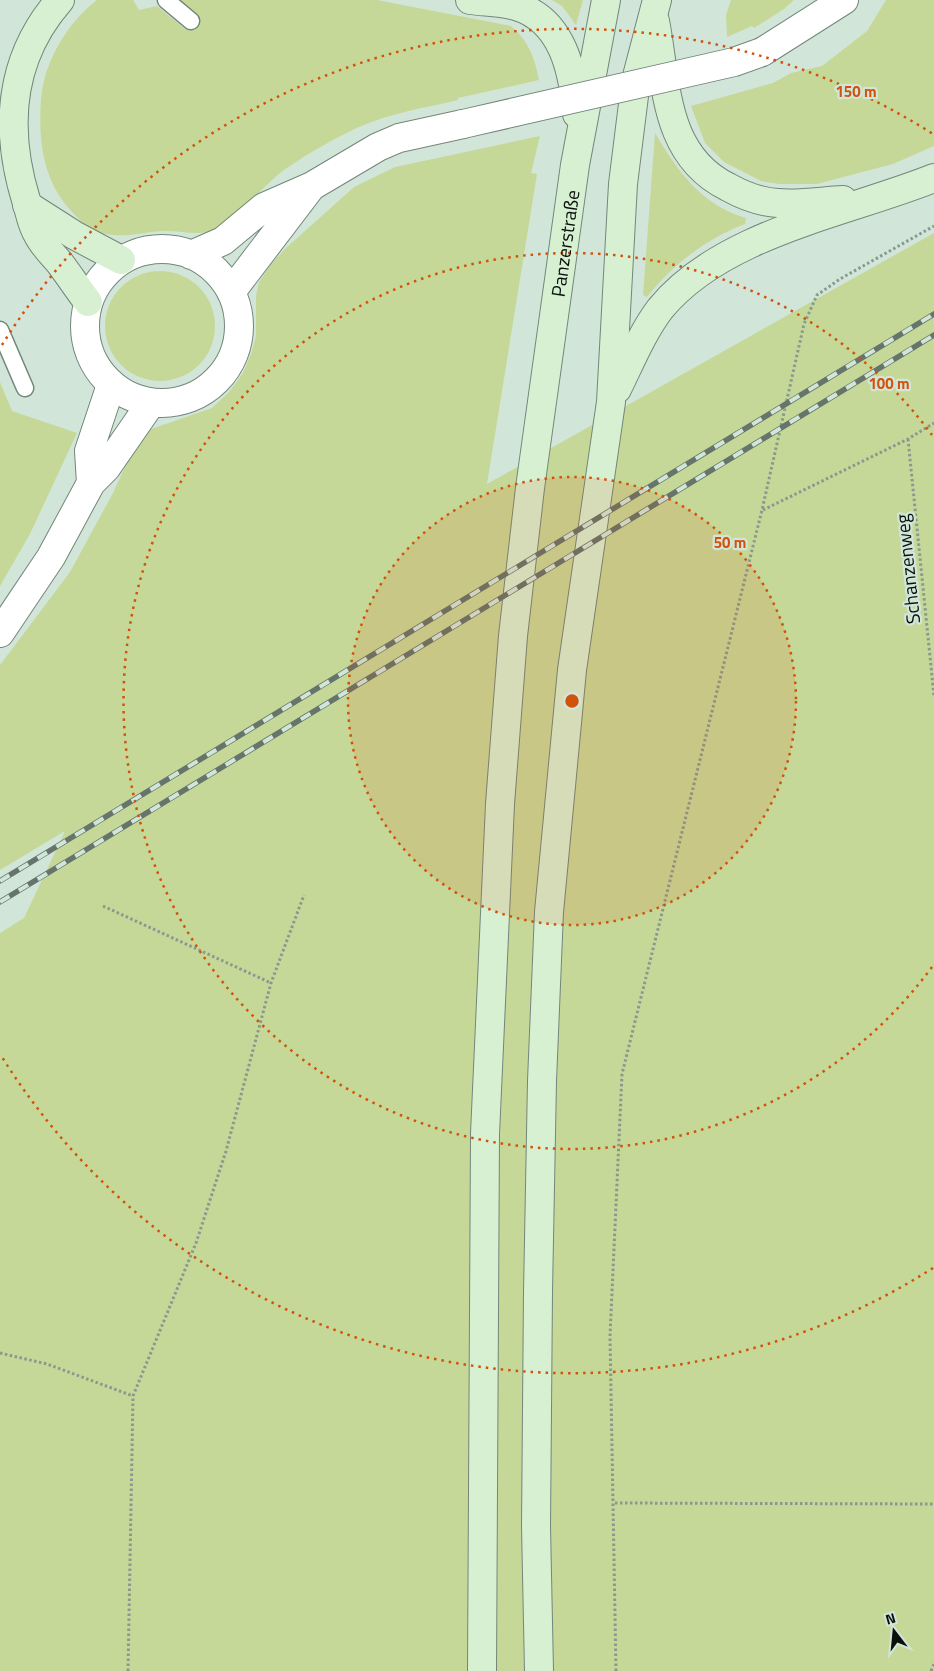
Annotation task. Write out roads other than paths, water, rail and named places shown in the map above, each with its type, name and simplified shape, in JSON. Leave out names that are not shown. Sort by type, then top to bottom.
[{"type":"main road","points":[[60,0],[46,15],[25,56],[16,90],[14,131],[20,182],[30,220],[38,237],[88,302]]},
{"type":"main road","points":[[470,0],[515,6],[529,12],[559,40],[566,55],[574,87],[577,113],[575,165]]},
{"type":"main road","name":"Panzerstraße","points":[[482,1671],[482,1294],[486,1105],[500,804],[513,636],[530,488],[575,165],[606,0]]},
{"type":"main road","points":[[656,6],[670,111],[679,139],[689,156],[710,178],[748,198],[778,203],[867,199]]},
{"type":"main road","points":[[539,1671],[536,1526],[538,1282],[542,1080],[549,912],[572,670],[611,402],[623,184],[636,80],[656,6]]},
{"type":"main road","points":[[611,402],[639,345],[660,310],[684,285],[709,266],[758,241],[867,199],[934,178]]},
{"type":"main road","points":[[27,204],[74,235],[121,260]]},
{"type":"street","points":[[191,255],[223,240],[264,207],[312,186],[359,157],[399,138],[727,64],[762,52],[834,4]]},
{"type":"street","points":[[231,292],[312,186]]},
{"type":"street","points":[[170,249],[191,255],[216,271],[231,292],[237,308],[239,333],[233,357],[225,372],[214,384],[200,394],[176,402],[151,403],[125,395],[104,378],[90,356],[84,329],[88,302],[101,278],[121,260],[145,251],[170,249]]},
{"type":"street","points":[[91,483],[89,452],[109,391],[109,382]]},
{"type":"street","points":[[0,633],[52,556],[91,483],[106,468],[151,403]]},
{"type":"lane","points":[[166,0],[191,21]]},
{"type":"lane","points":[[0,330],[25,388]]},
{"type":"railway","points":[[0,881],[934,314]]},
{"type":"railway","points":[[0,902],[934,335]]}]
